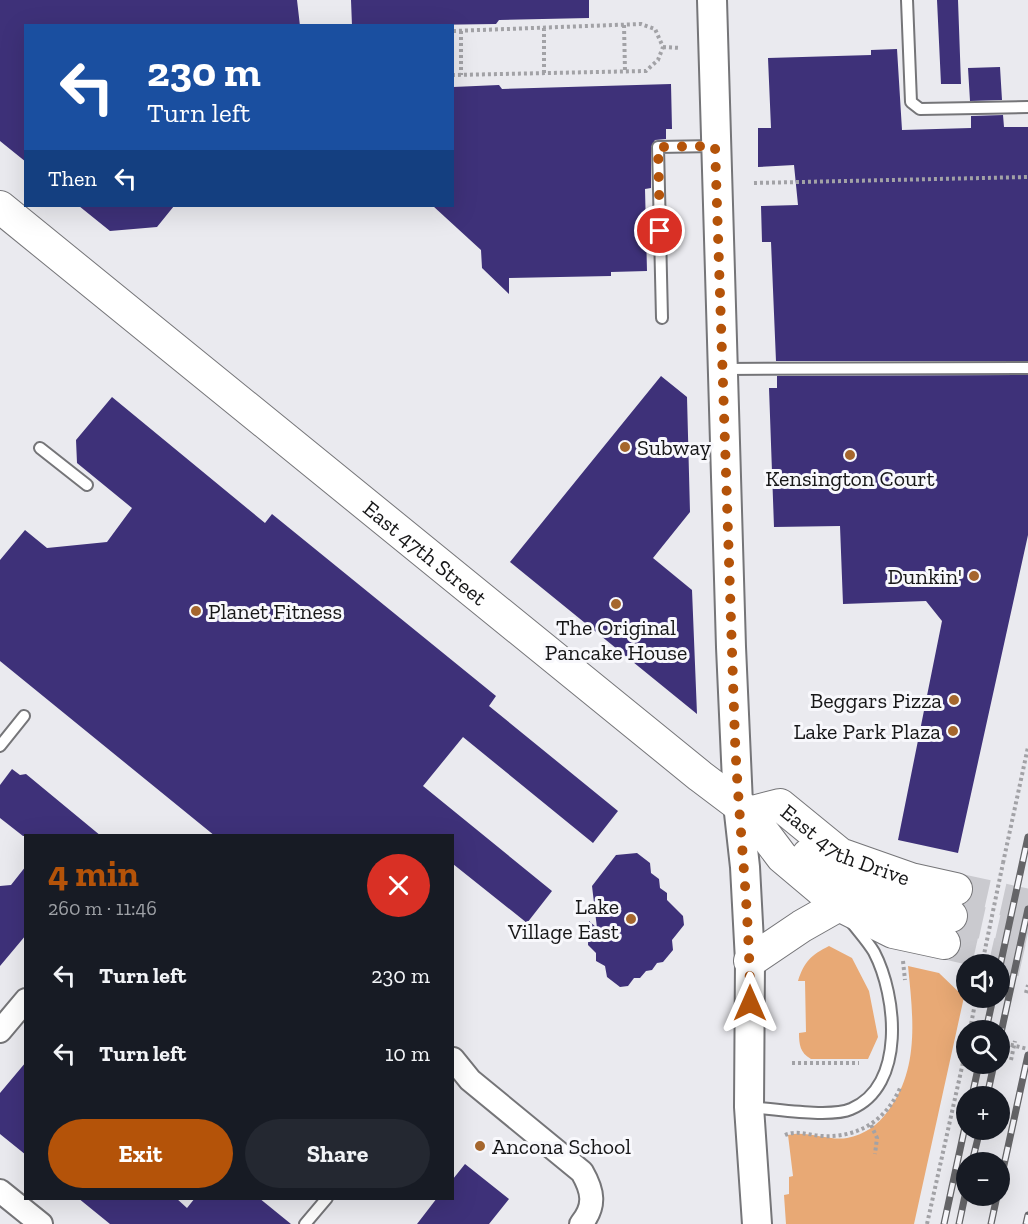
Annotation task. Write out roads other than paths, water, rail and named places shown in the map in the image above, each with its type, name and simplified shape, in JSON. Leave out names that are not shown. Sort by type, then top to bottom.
[{"type":"main road","name":"East 47th Street","points":[[0,207],[744,808],[782,857],[839,905]]},
{"type":"main road","name":"East 47th Drive","points":[[744,808],[780,805],[840,854],[911,879],[950,916],[893,932],[839,905]]},
{"type":"main road","points":[[750,961],[802,926],[839,905]]},
{"type":"street","points":[[712,0],[723,369],[750,961],[749,1107],[757,1224]]},
{"type":"street","points":[[0,1031],[24,1001]]},
{"type":"street","points":[[454,1061],[461,1077],[582,1173],[591,1187],[593,1198],[581,1224]]},
{"type":"street","points":[[0,1191],[41,1224]]},
{"type":"lane","points":[[907,0],[911,102],[920,109],[1028,107]]},
{"type":"lane","points":[[662,318],[658,147],[715,146]]},
{"type":"lane","points":[[723,369],[1028,368]]},
{"type":"lane","points":[[40,448],[87,485]]},
{"type":"lane","points":[[0,746],[24,716]]},
{"type":"lane","points":[[749,1107],[814,1112],[849,1110],[870,1098],[882,1083],[893,1036],[888,992],[874,953],[839,905]]},
{"type":"lane","points":[[305,1224],[325,1200]]},
{"type":"tunnel","points":[[956,889],[1028,905]]},
{"type":"tunnel","points":[[951,916],[1028,933]]},
{"type":"tunnel","points":[[944,943],[1028,962]]},
{"type":"railway","points":[[1003,954],[1028,837]]},
{"type":"railway","points":[[1004,1020],[1028,909]]},
{"type":"railway","points":[[988,1020],[991,1008]]},
{"type":"railway","points":[[1007,1152],[1028,1055]]},
{"type":"railway","points":[[974,1086],[977,1074]]},
{"type":"railway","points":[[989,1086],[992,1074]]},
{"type":"railway","points":[[944,1224],[962,1140]]},
{"type":"railway","points":[[974,1152],[978,1140]]},
{"type":"railway","points":[[959,1224],[963,1206]]},
{"type":"railway","points":[[991,1224],[995,1206]]},
{"type":"railway","points":[[1026,1224],[1028,1215]]},
{"type":"place","name":"Subway","points":[[625,447]]},
{"type":"place","name":"Kensington Court","points":[[850,455]]},
{"type":"place","name":"Dunkin'","points":[[974,576]]},
{"type":"place","name":"The Original Pancake House","points":[[616,604]]},
{"type":"place","name":"Planet Fitness","points":[[196,611]]},
{"type":"place","name":"Beggars Pizza","points":[[954,700]]},
{"type":"place","name":"Lake Park Plaza","points":[[953,731]]},
{"type":"place","name":"Lake Village East","points":[[631,919]]},
{"type":"place","name":"Ancona School","points":[[480,1146]]}]
